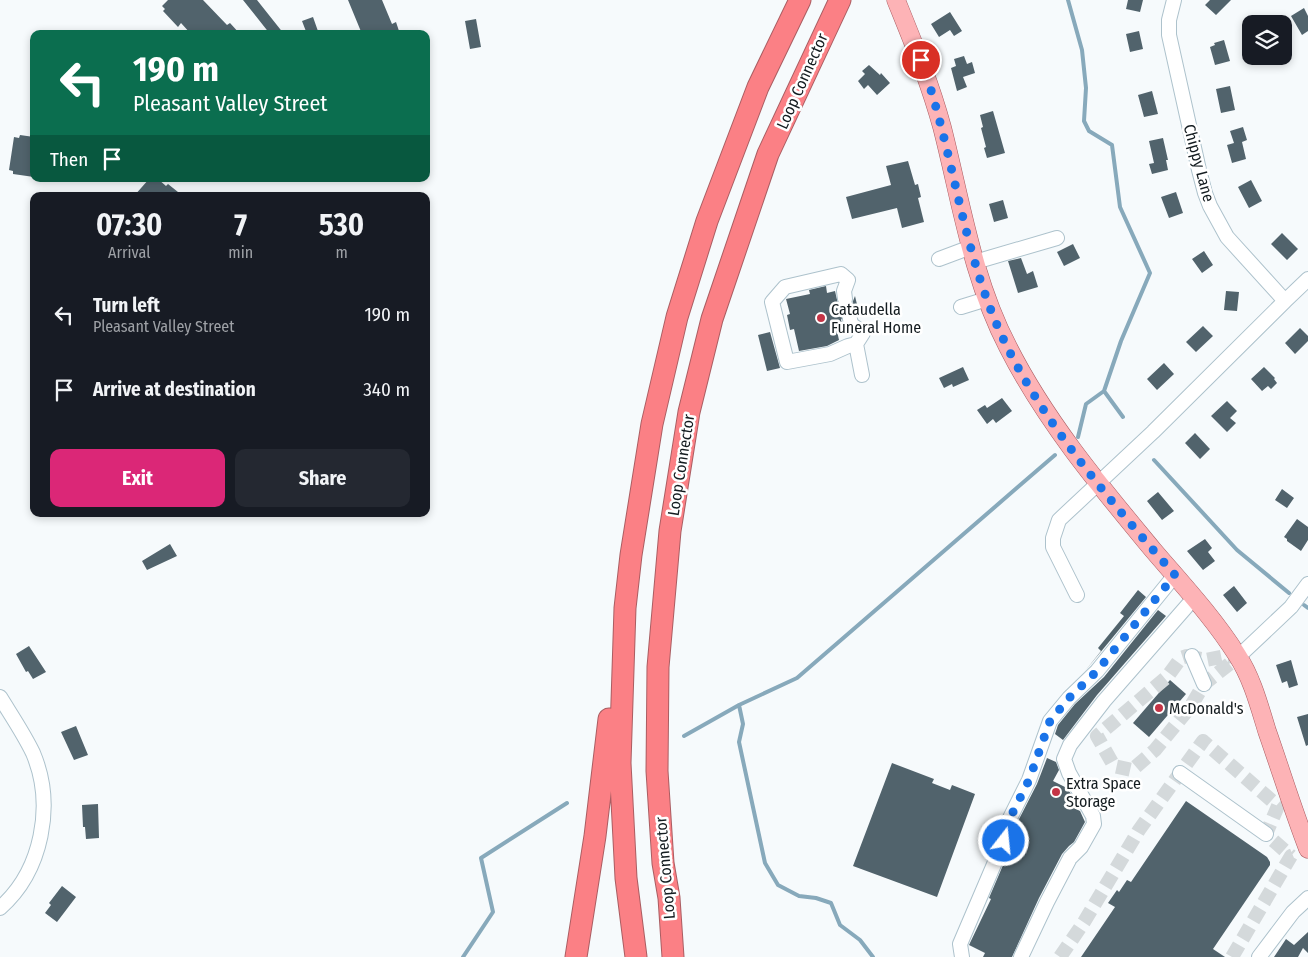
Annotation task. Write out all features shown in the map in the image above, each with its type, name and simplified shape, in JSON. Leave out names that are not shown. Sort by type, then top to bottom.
[{"type":"highway","points":[[576,957],[595,836],[604,754],[626,608],[631,555],[652,424],[677,317],[707,222],[758,87],[800,0]]},
{"type":"highway","name":"Loop Connector","points":[[673,955],[669,898],[663,863],[657,771],[658,667],[670,531],[689,412],[712,319],[768,154],[840,0]]},
{"type":"highway","points":[[626,608],[620,786],[626,878],[636,957]]},
{"type":"main road","points":[[896,0],[929,83],[973,255],[987,299],[1004,340],[1036,399],[1056,428],[1224,635],[1238,657],[1254,689],[1308,849]]},
{"type":"street","name":"Chippy Lane","points":[[1174,0],[1169,20],[1170,35],[1205,193],[1218,223],[1227,237],[1285,302]]},
{"type":"street","points":[[939,259],[973,255],[1057,238]]},
{"type":"street","points":[[846,299],[844,291],[848,280],[841,274],[785,287],[772,302],[787,362],[830,354],[860,339]]},
{"type":"street","points":[[1077,595],[1053,547],[1053,538],[1059,520],[1153,432],[1308,278]]},
{"type":"street","points":[[961,307],[987,299]]},
{"type":"street","points":[[850,319],[860,339],[862,375]]},
{"type":"street","points":[[962,957],[960,944],[1004,841],[1007,824],[1029,780],[1050,721],[1069,698],[1097,671],[1175,575]]},
{"type":"street","points":[[1238,657],[1292,607],[1308,584]]},
{"type":"street","points":[[1021,957],[1070,858],[1081,847],[1094,824],[1093,816],[1069,773],[1064,759],[1070,745],[1104,701],[1194,598]]},
{"type":"street","points":[[1192,656],[1204,684]]},
{"type":"street","points":[[0,697],[32,753],[40,776],[44,802],[42,829],[28,874],[0,908]]},
{"type":"street","points":[[1180,773],[1266,834]]},
{"type":"street","points":[[1259,957],[1293,912],[1308,898]]},
{"type":"building","points":[[168,0],[203,0],[227,25],[230,23],[236,30],[187,30],[181,23],[178,27],[163,11],[165,9],[162,6]]},
{"type":"building","points":[[243,0],[257,0],[281,30],[267,30]]},
{"type":"building","points":[[348,0],[382,0],[392,24],[396,22],[399,30],[360,30]]},
{"type":"building","points":[[1128,0],[1143,0],[1140,12],[1126,9]]},
{"type":"building","points":[[1210,0],[1231,0],[1216,15],[1205,5]]},
{"type":"building","points":[[1304,8],[1308,16],[1308,31],[1302,35],[1292,15]]},
{"type":"building","points":[[950,12],[962,31],[954,36],[950,30],[939,37],[931,24]]},
{"type":"building","points":[[313,17],[318,30],[305,30],[302,21]]},
{"type":"building","points":[[476,19],[481,47],[470,49],[465,21]]},
{"type":"building","points":[[1139,31],[1143,49],[1130,52],[1126,34]]},
{"type":"building","points":[[1224,40],[1230,61],[1215,65],[1210,47],[1215,45],[1214,43]]},
{"type":"building","points":[[964,56],[967,64],[972,62],[975,73],[963,77],[967,87],[957,91],[951,68],[956,66],[954,59]]},
{"type":"building","points":[[869,65],[880,75],[881,73],[890,83],[877,95],[868,85],[864,89],[858,81],[865,74],[862,71]]},
{"type":"building","points":[[1230,86],[1235,110],[1221,113],[1216,89]]},
{"type":"building","points":[[1152,91],[1158,114],[1144,117],[1138,95]]},
{"type":"building","points":[[993,111],[1005,153],[987,158],[980,115]]},
{"type":"building","points":[[1243,127],[1247,140],[1242,142],[1246,159],[1232,163],[1227,145],[1234,143],[1230,131]]},
{"type":"building","points":[[20,135],[30,136],[30,176],[13,174],[13,171],[9,170],[14,137],[19,138]]},
{"type":"building","points":[[1163,138],[1168,160],[1166,160],[1168,170],[1152,174],[1149,164],[1154,163],[1149,141]]},
{"type":"building","points":[[908,161],[915,185],[918,184],[921,197],[918,198],[924,222],[902,228],[897,208],[852,219],[846,197],[891,185],[886,166]]},
{"type":"building","points":[[1251,180],[1262,201],[1249,208],[1238,187]]},
{"type":"building","points":[[146,182],[161,182],[166,186],[168,184],[178,192],[138,192]]},
{"type":"building","points":[[1176,192],[1183,213],[1169,218],[1161,197]]},
{"type":"building","points":[[1003,200],[1008,218],[994,222],[989,204]]},
{"type":"building","points":[[1282,233],[1298,249],[1287,260],[1271,244]]},
{"type":"building","points":[[1073,244],[1080,258],[1064,266],[1057,252]]},
{"type":"building","points":[[1204,251],[1213,265],[1202,273],[1192,259]]},
{"type":"building","points":[[1021,258],[1027,274],[1033,271],[1038,287],[1018,293],[1008,261]]},
{"type":"building","name":"Cataudella Funeral Home","points":[[826,286],[827,293],[835,291],[838,304],[842,307],[851,306],[855,296],[860,317],[852,311],[845,312],[841,320],[844,329],[837,331],[839,340],[827,346],[799,351],[794,329],[790,330],[787,315],[790,314],[786,299],[810,294],[809,290]]},
{"type":"building","points":[[1226,291],[1239,292],[1237,311],[1224,310]]},
{"type":"building","points":[[1203,326],[1213,336],[1196,352],[1186,342]]},
{"type":"building","points":[[1300,328],[1308,336],[1308,341],[1295,354],[1285,343]]},
{"type":"building","points":[[770,332],[780,368],[767,371],[758,335]]},
{"type":"building","points":[[1164,363],[1174,374],[1157,390],[1147,379]]},
{"type":"building","points":[[963,367],[969,380],[953,387],[952,384],[944,388],[939,378]]},
{"type":"building","points":[[1264,367],[1275,378],[1277,383],[1271,389],[1268,386],[1262,391],[1251,379]]},
{"type":"building","points":[[1002,398],[1012,411],[996,423],[993,419],[987,424],[977,410],[985,405],[987,408]]},
{"type":"building","points":[[1227,401],[1237,411],[1230,418],[1236,423],[1227,432],[1211,416]]},
{"type":"building","points":[[1195,433],[1210,449],[1200,459],[1185,443]]},
{"type":"building","points":[[1282,489],[1294,498],[1287,508],[1275,500]]},
{"type":"building","points":[[1158,492],[1174,511],[1162,520],[1147,501]]},
{"type":"building","points":[[1297,519],[1308,527],[1308,540],[1301,551],[1284,537]]},
{"type":"building","points":[[1205,539],[1212,548],[1208,552],[1215,561],[1203,570],[1187,551]]},
{"type":"building","points":[[170,544],[177,556],[147,570],[142,561]]},
{"type":"building","points":[[1234,586],[1247,603],[1237,612],[1223,595]]},
{"type":"building","points":[[1138,590],[1146,597],[1085,671],[1101,651],[1098,648],[1124,616],[1120,613]]},
{"type":"building","points":[[1158,610],[1166,616],[1097,695],[1063,740],[1055,734],[1058,725],[1075,704],[1104,677]]},
{"type":"building","points":[[29,646],[46,672],[33,679],[28,671],[26,672],[16,654]]},
{"type":"building","points":[[1291,660],[1298,685],[1289,688],[1287,681],[1282,683],[1276,665]]},
{"type":"building","name":"McDonald's","points":[[1170,680],[1186,694],[1149,737],[1133,723]]},
{"type":"building","points":[[1308,714],[1308,745],[1306,746],[1297,717]]},
{"type":"building","points":[[76,726],[88,755],[74,760],[61,732]]},
{"type":"building","points":[[1047,758],[1056,762],[1059,770],[1053,781],[1067,788],[1071,794],[1066,804],[1080,811],[1085,822],[1074,842],[1062,854],[1012,957],[983,957],[985,953],[969,945],[991,899],[989,898],[1018,830],[1015,827],[1037,784]]},
{"type":"building","points":[[892,763],[934,779],[932,783],[950,790],[952,785],[975,794],[937,897],[853,866]]},
{"type":"building","points":[[1186,801],[1267,857],[1270,862],[1270,865],[1213,949],[1225,957],[1081,957],[1115,907],[1108,903],[1127,880],[1131,882]]},
{"type":"building","points":[[98,804],[99,838],[86,839],[85,827],[83,827],[82,805]]},
{"type":"building","points":[[62,886],[76,897],[57,922],[45,913],[51,905],[49,903]]},
{"type":"building","points":[[1308,932],[1308,953],[1303,948],[1298,957],[1274,957],[1286,939],[1294,945]]},
{"type":"waterway","points":[[1068,0],[1082,50],[1086,88],[1084,121],[1089,131],[1112,145],[1120,207],[1150,273],[1121,341],[1104,391],[1123,417]]},
{"type":"waterway","points":[[1078,437],[1086,404],[1104,391]]},
{"type":"waterway","points":[[684,736],[739,705],[797,678],[1055,455]]},
{"type":"waterway","points":[[1154,460],[1237,550],[1289,593]]},
{"type":"waterway","points":[[1304,605],[1308,608]]},
{"type":"waterway","points":[[739,705],[743,724],[739,742],[765,863],[778,885],[799,896],[816,898],[831,903],[840,925],[860,940],[873,957]]},
{"type":"waterway","points":[[463,957],[493,912],[481,858],[567,803]]},
{"type":"tunnel","points":[[845,299],[850,319]]},
{"type":"tunnel","points":[[1187,656],[1206,660],[1226,656],[1238,657],[1204,684],[1191,706],[1155,750],[1132,770],[1114,766],[1097,736],[1167,677],[1181,658],[1187,656]]},
{"type":"tunnel","points":[[1060,957],[1084,922],[1139,830],[1203,741],[1278,806],[1266,834],[1291,856]]},
{"type":"tunnel","points":[[1232,957],[1291,856],[1298,853]]},
{"type":"place","name":"Cataudella Funeral Home","points":[[821,318]]},
{"type":"place","name":"McDonald's","points":[[1159,708]]},
{"type":"place","name":"Extra Space Storage","points":[[1056,792]]},
{"type":"route","points":[[921,60],[940,118],[963,219],[979,277],[996,325],[1020,372],[1056,428],[1175,575],[1097,671],[1069,698],[1050,721],[1029,780],[1007,824],[1004,841]]}]
